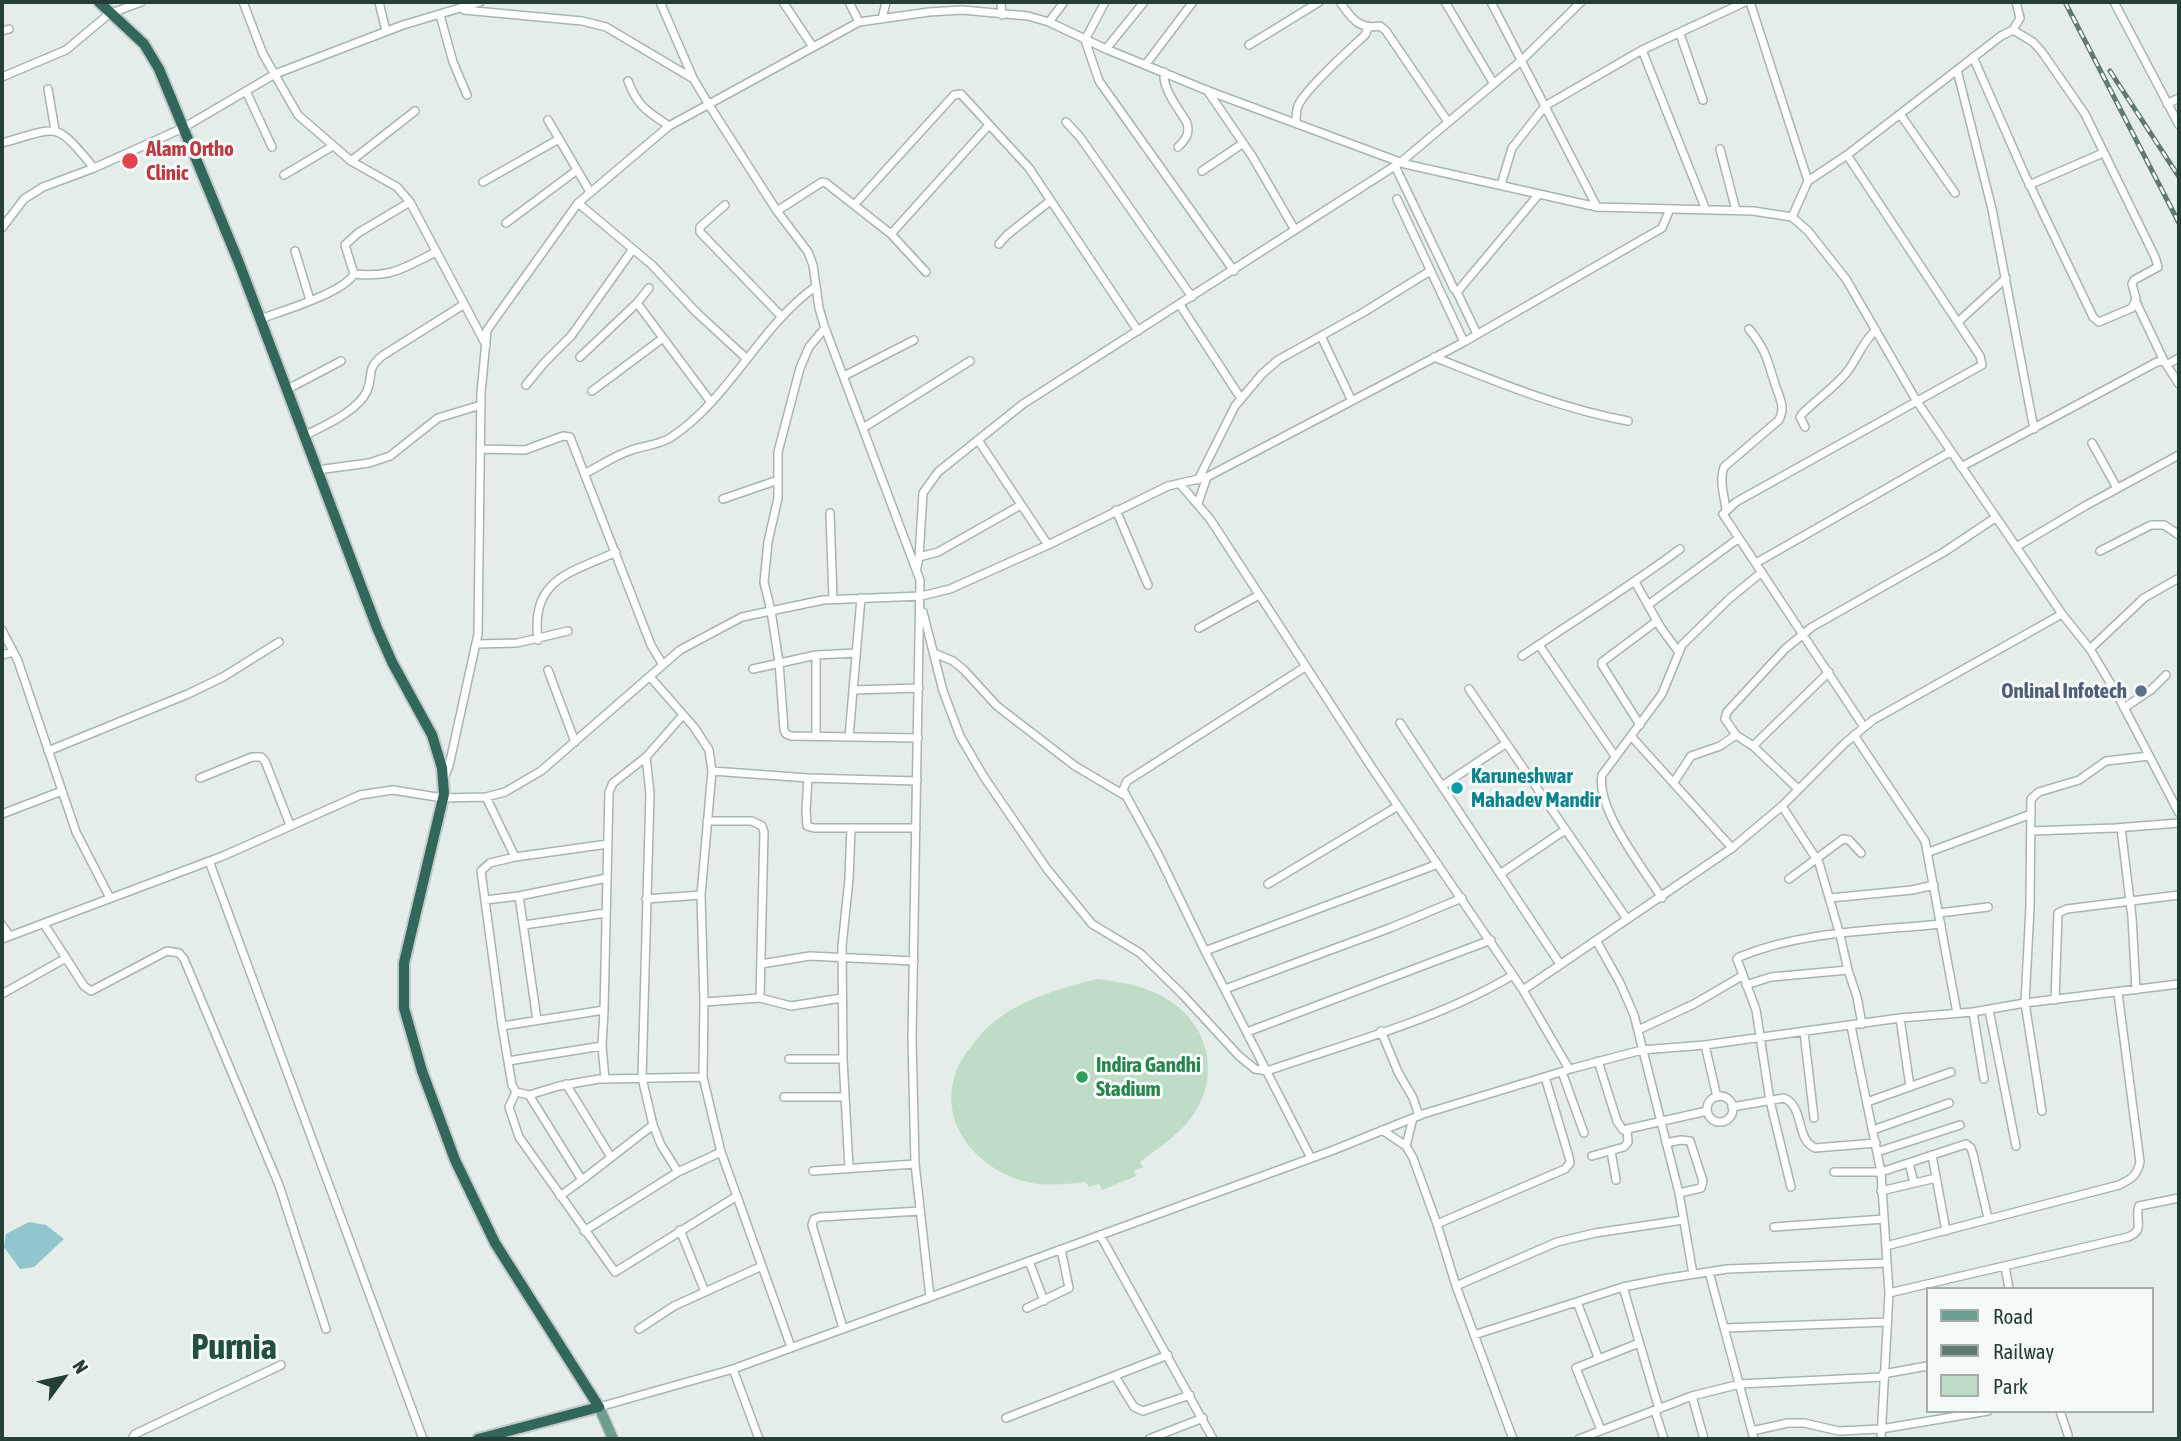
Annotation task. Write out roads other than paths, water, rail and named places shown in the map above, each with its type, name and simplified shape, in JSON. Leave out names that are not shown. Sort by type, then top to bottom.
[{"type":"highway","points":[[99,2],[144,44],[159,69],[260,319],[387,651],[432,735],[442,768],[443,798],[404,963],[404,1008],[422,1071],[455,1160],[489,1231],[600,1407],[478,1439]]},
{"type":"main road","points":[[600,1407],[613,1439]]},
{"type":"street","points":[[2,77],[66,50],[109,14],[141,2]]},
{"type":"street","points":[[243,2],[263,54],[298,115],[351,161],[397,187],[410,202],[486,345]]},
{"type":"street","points":[[379,2],[386,31]]},
{"type":"street","points":[[2,228],[24,200],[43,187],[94,168],[183,128],[275,74],[386,31],[480,2]]},
{"type":"street","points":[[660,2],[693,78],[777,211],[808,252],[825,328],[920,580],[912,1039],[915,1164],[930,1297]]},
{"type":"street","points":[[783,2],[813,47]]},
{"type":"street","points":[[849,2],[859,22]]},
{"type":"street","points":[[882,19],[886,2]]},
{"type":"street","points":[[1001,2],[1002,15]]},
{"type":"street","points":[[1049,22],[1064,2]]},
{"type":"street","points":[[1105,2],[1085,40],[1098,81],[1234,271]]},
{"type":"street","points":[[1106,49],[1144,2]]},
{"type":"street","points":[[1146,64],[1193,2]]},
{"type":"street","points":[[1297,2],[1303,11]]},
{"type":"street","points":[[1249,45],[1319,2]]},
{"type":"street","points":[[1340,2],[1349,16],[1368,28],[1380,26],[1386,30],[1448,122]]},
{"type":"street","points":[[1445,2],[1494,84]]},
{"type":"street","points":[[1491,2],[1597,207]]},
{"type":"street","points":[[917,567],[923,493],[938,472],[1023,404],[1398,164],[1522,60],[1581,2]]},
{"type":"street","points":[[1501,185],[1512,148],[1545,106],[1642,50],[1748,2],[1808,181]]},
{"type":"street","points":[[1791,217],[1808,181],[1847,155],[2012,30],[2020,18],[2016,2]]},
{"type":"street","points":[[2114,2],[2179,125]]},
{"type":"street","points":[[460,9],[582,21],[606,27],[693,78]]},
{"type":"street","points":[[443,782],[449,766],[478,634],[481,405],[488,330],[578,203],[669,125],[859,22],[961,10],[1028,16],[1049,22],[1085,40],[1206,90],[1398,164],[1597,207],[1736,210],[1791,217],[1808,231],[1846,279],[1916,400],[1950,452],[2062,614],[2090,649],[2179,813]]},
{"type":"street","points":[[440,15],[453,62],[467,95]]},
{"type":"street","points":[[1296,123],[1298,106],[1302,99],[1365,35],[1368,28]]},
{"type":"street","points":[[2012,30],[2033,42],[2042,51],[2085,114],[2157,263],[2158,267],[2154,271],[2134,280],[2132,284],[2135,301],[2179,384]]},
{"type":"street","points":[[1680,33],[1703,100]]},
{"type":"street","points":[[1642,50],[1706,209]]},
{"type":"street","points":[[1973,57],[2029,184],[2095,320],[2099,322],[2132,308],[2135,301]]},
{"type":"street","points":[[1957,70],[1992,209],[2034,429]]},
{"type":"street","points":[[1164,72],[1166,87],[1188,123],[1187,138],[1178,147]]},
{"type":"street","points":[[628,81],[634,98],[642,109],[669,125]]},
{"type":"street","points":[[48,89],[55,130]]},
{"type":"street","points":[[1206,90],[1252,156],[1295,230]]},
{"type":"street","points":[[246,91],[272,146]]},
{"type":"street","points":[[855,204],[954,95],[961,94],[989,125],[1000,133],[1029,168],[1138,331]]},
{"type":"street","points":[[2167,104],[2179,98]]},
{"type":"street","points":[[351,161],[415,111]]},
{"type":"street","points":[[1900,114],[1955,193]]},
{"type":"street","points":[[548,120],[590,192]]},
{"type":"street","points":[[1066,122],[1080,137],[1192,297]]},
{"type":"street","points":[[891,234],[989,125]]},
{"type":"street","points":[[2,142],[55,130],[67,136],[94,168]]},
{"type":"street","points":[[483,182],[559,139]]},
{"type":"street","points":[[1202,171],[1242,144]]},
{"type":"street","points":[[284,175],[333,146]]},
{"type":"street","points":[[1720,149],[1736,210]]},
{"type":"street","points":[[2029,184],[2103,153]]},
{"type":"street","points":[[1847,155],[1980,356],[1982,365],[1726,509],[1723,514],[1864,727]]},
{"type":"street","points":[[1398,164],[1477,334]]},
{"type":"street","points":[[506,222],[577,170]]},
{"type":"street","points":[[777,211],[822,182],[825,183],[891,234],[926,272]]},
{"type":"street","points":[[1456,290],[1539,194]]},
{"type":"street","points":[[1397,199],[1464,342]]},
{"type":"street","points":[[999,244],[1050,201]]},
{"type":"street","points":[[260,319],[310,300],[351,279],[354,274],[345,245],[358,233],[410,202]]},
{"type":"street","points":[[578,203],[652,265],[696,312],[747,359]]},
{"type":"street","points":[[726,205],[700,227],[700,232],[782,316]]},
{"type":"street","points":[[2,925],[6,937],[44,924],[209,861],[360,795],[393,790],[443,798],[486,797],[505,792],[541,771],[680,650],[742,617],[833,599],[921,596],[950,589],[1168,486],[1203,478],[1464,342],[1661,228],[1670,209]]},
{"type":"street","points":[[526,386],[544,363],[571,337],[633,249]]},
{"type":"street","points":[[295,251],[310,300]]},
{"type":"street","points":[[354,274],[388,275],[436,253]]},
{"type":"street","points":[[1198,503],[1203,478],[1227,419],[1240,397],[1278,360],[1430,271]]},
{"type":"street","points":[[1958,322],[2006,278]]},
{"type":"street","points":[[586,473],[626,452],[668,439],[710,401],[797,300],[815,287]]},
{"type":"street","points":[[580,357],[638,303],[649,288]]},
{"type":"street","points":[[638,303],[710,401]]},
{"type":"street","points":[[1180,304],[1240,397]]},
{"type":"street","points":[[304,436],[342,416],[360,400],[367,390],[370,369],[382,356],[463,305]]},
{"type":"street","points":[[825,328],[809,347],[800,368],[778,452],[778,498],[768,542],[764,582],[779,662],[786,734],[918,738]]},
{"type":"street","points":[[1726,509],[1722,473],[1724,467],[1779,420],[1783,413],[1770,363],[1762,345],[1749,329]]},
{"type":"street","points":[[1805,427],[1800,418],[1802,414],[1833,388],[1850,368],[1863,344],[1876,330]]},
{"type":"street","points":[[1321,336],[1351,399]]},
{"type":"street","points":[[592,391],[663,338]]},
{"type":"street","points":[[844,376],[915,340]]},
{"type":"street","points":[[1434,357],[1491,380],[1585,411],[1628,421]]},
{"type":"street","points":[[1961,467],[2157,362],[2166,363],[2179,358]]},
{"type":"street","points":[[286,390],[341,361]]},
{"type":"street","points":[[863,428],[970,361]]},
{"type":"street","points":[[317,470],[369,463],[390,456],[438,418],[481,405]]},
{"type":"street","points":[[480,449],[525,450],[568,435],[586,473],[651,645],[663,664]]},
{"type":"street","points":[[978,440],[1048,545]]},
{"type":"street","points":[[2092,443],[2117,488]]},
{"type":"street","points":[[1756,563],[1950,452]]},
{"type":"street","points":[[2016,547],[2179,454]]},
{"type":"street","points":[[723,499],[778,480]]},
{"type":"street","points":[[1180,484],[1198,503],[1523,990],[1566,1070],[1584,1133]]},
{"type":"street","points":[[919,557],[938,552],[1021,505]]},
{"type":"street","points":[[1116,510],[1148,585]]},
{"type":"street","points":[[830,513],[833,599]]},
{"type":"street","points":[[1798,789],[1753,746],[1736,735],[1725,719],[1727,712],[1785,649],[1804,633],[1944,552],[1996,518]]},
{"type":"street","points":[[2100,551],[2151,525],[2164,525],[2179,535]]},
{"type":"street","points":[[1648,606],[1739,538]]},
{"type":"street","points":[[1522,656],[1635,582],[1680,548]]},
{"type":"street","points":[[537,640],[535,621],[544,593],[554,581],[616,552]]},
{"type":"street","points":[[1662,898],[1608,811],[1603,798],[1602,775],[1661,694],[1678,651],[1689,637],[1762,572]]},
{"type":"street","points":[[2090,649],[2144,598],[2179,578]]},
{"type":"street","points":[[1635,582],[1678,651]]},
{"type":"street","points":[[1199,628],[1259,595]]},
{"type":"street","points":[[849,737],[862,597]]},
{"type":"street","points":[[921,605],[943,691],[960,736],[984,777],[1047,869],[1093,924],[1140,953],[1239,1056],[1255,1069],[1267,1071],[1418,1018],[1495,986],[1513,975]]},
{"type":"street","points":[[1523,990],[1732,848],[1782,806],[1864,727],[2062,614]]},
{"type":"street","points":[[1640,724],[1602,662],[1657,621]]},
{"type":"street","points":[[2,630],[13,652],[76,832],[110,898]]},
{"type":"street","points":[[475,644],[517,643],[568,631]]},
{"type":"street","points":[[48,751],[188,694],[223,677],[279,642]]},
{"type":"street","points":[[1539,645],[1615,756]]},
{"type":"street","points":[[2,655],[13,652]]},
{"type":"street","points":[[753,669],[816,655],[856,653]]},
{"type":"street","points":[[934,653],[953,661],[997,706],[1075,766],[1124,794],[1158,854],[1311,1158]]},
{"type":"street","points":[[816,655],[816,736]]},
{"type":"street","points":[[1124,794],[1127,781],[1305,667]]},
{"type":"street","points":[[548,670],[575,742]]},
{"type":"street","points":[[1753,746],[1829,671]]},
{"type":"street","points":[[2124,708],[2152,689],[2166,675]]},
{"type":"street","points":[[651,678],[709,750],[712,771],[701,895],[705,1002],[703,1077],[721,1152],[791,1347]]},
{"type":"street","points":[[853,690],[919,688]]},
{"type":"street","points":[[1469,689],[1627,919]]},
{"type":"street","points":[[605,1079],[602,1045],[609,792],[613,783],[646,757],[683,715]]},
{"type":"street","points":[[1400,723],[1560,964]]},
{"type":"street","points":[[1674,782],[1691,756],[1720,746],[1736,735]]},
{"type":"street","points":[[1854,735],[1918,827],[1929,852],[1957,1013]]},
{"type":"street","points":[[1631,736],[1732,848]]},
{"type":"street","points":[[1442,786],[1506,744]]},
{"type":"street","points":[[2042,1111],[2025,1003],[2031,799],[2039,792],[2071,783],[2106,761],[2149,756]]},
{"type":"street","points":[[200,778],[252,757],[261,757],[265,761],[290,825]]},
{"type":"street","points":[[646,757],[650,793],[642,1078],[653,1125],[661,1145],[678,1172]]},
{"type":"street","points":[[712,771],[808,778],[917,781]]},
{"type":"street","points":[[808,778],[807,825],[814,828],[916,828]]},
{"type":"street","points":[[2,814],[62,791]]},
{"type":"street","points":[[486,797],[515,857]]},
{"type":"street","points":[[1268,884],[1398,806]]},
{"type":"street","points":[[1782,806],[1817,858],[1840,935],[1847,970],[1857,997],[1862,1024]]},
{"type":"street","points":[[1929,852],[2031,814]]},
{"type":"street","points":[[708,821],[752,821],[762,826],[764,832],[760,998]]},
{"type":"street","points":[[2031,831],[2179,823]]},
{"type":"street","points":[[849,1168],[842,998],[850,828]]},
{"type":"street","points":[[2122,828],[2136,990]]},
{"type":"street","points":[[1500,874],[1565,830]]},
{"type":"street","points":[[1789,878],[1843,839],[1849,840],[1861,853]]},
{"type":"street","points":[[608,844],[515,857],[490,863],[481,871],[512,1085],[516,1092],[529,1095],[566,1084],[605,1079],[703,1077]]},
{"type":"street","points":[[209,861],[423,1439]]},
{"type":"street","points":[[1205,951],[1438,864]]},
{"type":"street","points":[[485,900],[607,878]]},
{"type":"street","points":[[1830,898],[1912,890],[1934,885]]},
{"type":"street","points":[[646,899],[701,895]]},
{"type":"street","points":[[2055,1000],[2058,914],[2067,909],[2179,895]]},
{"type":"street","points":[[519,896],[537,1020]]},
{"type":"street","points":[[1225,989],[1390,928],[1462,898]]},
{"type":"street","points":[[1939,913],[1989,907]]},
{"type":"street","points":[[524,925],[606,913]]},
{"type":"street","points":[[44,924],[84,986],[91,991],[167,951],[179,953],[184,959],[279,1185],[326,1329]]},
{"type":"street","points":[[1791,1187],[1770,1101],[1756,1010],[1737,963],[1739,957],[1777,942],[1941,924]]},
{"type":"street","points":[[1247,1032],[1491,940]]},
{"type":"street","points":[[1596,940],[1630,1003],[1679,1193],[1693,1274]]},
{"type":"street","points":[[761,964],[810,956],[914,961]]},
{"type":"street","points":[[2,994],[66,958]]},
{"type":"street","points":[[1746,985],[1771,977],[1847,970]]},
{"type":"street","points":[[1637,1030],[1694,1004],[1742,976]]},
{"type":"street","points":[[600,1407],[733,1369],[1311,1158],[1416,1117],[1642,1049],[1705,1045],[2179,984]]},
{"type":"street","points":[[1886,1246],[2119,1185],[2138,1173],[2140,1162],[2118,993]]},
{"type":"street","points":[[705,1002],[760,998],[791,1006],[842,998]]},
{"type":"street","points":[[502,1026],[604,1010]]},
{"type":"street","points":[[1989,1010],[2016,1146]]},
{"type":"street","points":[[1973,1012],[1984,1079]]},
{"type":"street","points":[[1900,1018],[1910,1087]]},
{"type":"street","points":[[1851,1026],[1881,1172],[1889,1293],[1881,1439]]},
{"type":"street","points":[[1381,1031],[1398,1072],[1413,1098],[1416,1117],[1406,1146]]},
{"type":"street","points":[[1804,1031],[1814,1118]]},
{"type":"street","points":[[508,1061],[602,1045]]},
{"type":"street","points":[[1705,1045],[1717,1097]]},
{"type":"street","points":[[789,1059],[843,1059]]},
{"type":"street","points":[[1598,1061],[1616,1121],[1623,1130],[1707,1111]]},
{"type":"street","points":[[1867,1102],[1951,1072]]},
{"type":"street","points":[[1437,1224],[1565,1169],[1570,1163],[1545,1077]]},
{"type":"street","points":[[566,1084],[611,1157]]},
{"type":"street","points":[[516,1092],[509,1107],[515,1130],[615,1272],[737,1196]]},
{"type":"street","points":[[529,1095],[582,1180]]},
{"type":"street","points":[[784,1097],[845,1097]]},
{"type":"street","points":[[1717,1097],[1728,1100],[1732,1107],[1731,1115],[1722,1122],[1714,1121],[1707,1111],[1709,1102],[1717,1097]]},
{"type":"street","points":[[1732,1107],[1784,1098],[1791,1101],[1805,1140],[1815,1149],[1876,1148],[1960,1125]]},
{"type":"street","points":[[1873,1130],[1949,1103]]},
{"type":"street","points":[[560,1196],[653,1125]]},
{"type":"street","points":[[1592,1156],[1627,1144],[1627,1129]]},
{"type":"street","points":[[1382,1130],[1406,1146],[1413,1158],[1456,1286],[1513,1439]]},
{"type":"street","points":[[1666,1143],[1690,1141],[1703,1181],[1701,1188],[1679,1193]]},
{"type":"street","points":[[1834,1172],[1881,1172],[1966,1144],[1971,1147],[1988,1218]]},
{"type":"street","points":[[1611,1151],[1616,1180]]},
{"type":"street","points":[[584,1231],[678,1172],[721,1152]]},
{"type":"street","points":[[1931,1155],[1946,1231]]},
{"type":"street","points":[[1909,1163],[1914,1184]]},
{"type":"street","points":[[813,1171],[915,1164]]},
{"type":"street","points":[[1881,1191],[1936,1178]]},
{"type":"street","points":[[1889,1293],[2133,1235],[2140,1226],[2137,1210],[2139,1206],[2179,1198]]},
{"type":"street","points":[[843,1328],[812,1225],[814,1219],[920,1211]]},
{"type":"street","points":[[1774,1227],[1884,1219]]},
{"type":"street","points":[[1456,1286],[1557,1242],[1595,1233],[1683,1220]]},
{"type":"street","points":[[680,1230],[705,1292]]},
{"type":"street","points":[[1100,1235],[1213,1439]]},
{"type":"street","points":[[1027,1308],[1069,1289],[1061,1249]]},
{"type":"street","points":[[1029,1261],[1044,1301]]},
{"type":"street","points":[[1474,1335],[1623,1287],[1693,1274],[1887,1262]]},
{"type":"street","points":[[639,1329],[674,1306],[762,1266]]},
{"type":"street","points":[[2005,1266],[2009,1287]]},
{"type":"street","points":[[1709,1272],[1753,1435],[1788,1423],[1804,1423],[1839,1431],[1881,1429],[1975,1413]]},
{"type":"street","points":[[1623,1287],[1664,1439]]},
{"type":"street","points":[[1577,1301],[1598,1357]]},
{"type":"street","points":[[1725,1328],[1887,1321]]},
{"type":"street","points":[[1601,1430],[1576,1368],[1580,1364],[1639,1343]]},
{"type":"street","points":[[1006,1418],[1168,1355]]},
{"type":"street","points":[[132,1439],[135,1434],[281,1365]]},
{"type":"street","points":[[1579,1439],[1692,1396],[1740,1384],[1883,1375],[1926,1366]]},
{"type":"street","points":[[733,1369],[759,1439]]},
{"type":"street","points":[[1115,1376],[1134,1407],[1139,1410],[1190,1395]]},
{"type":"street","points":[[1692,1396],[1704,1439]]},
{"type":"street","points":[[2061,1413],[2068,1435]]},
{"type":"street","points":[[1149,1439],[1203,1418]]},
{"type":"water","points":[[29,1222],[46,1225],[64,1239],[34,1267],[20,1269],[4,1247],[6,1234]]},
{"type":"railway","points":[[2065,2],[2179,223]]},
{"type":"railway","points":[[2110,71],[2179,177]]},
{"type":"place","name":"Alam Ortho Clinic","points":[[130,161]]},
{"type":"place","name":"Onlinal Infotech","points":[[2141,691]]},
{"type":"place","name":"Karuneshwar Mahadev Mandir","points":[[1457,788]]},
{"type":"place","name":"Indira Gandhi Stadium","points":[[1082,1077]]},
{"type":"district","name":"Purnia","points":[[234,1348]]}]
